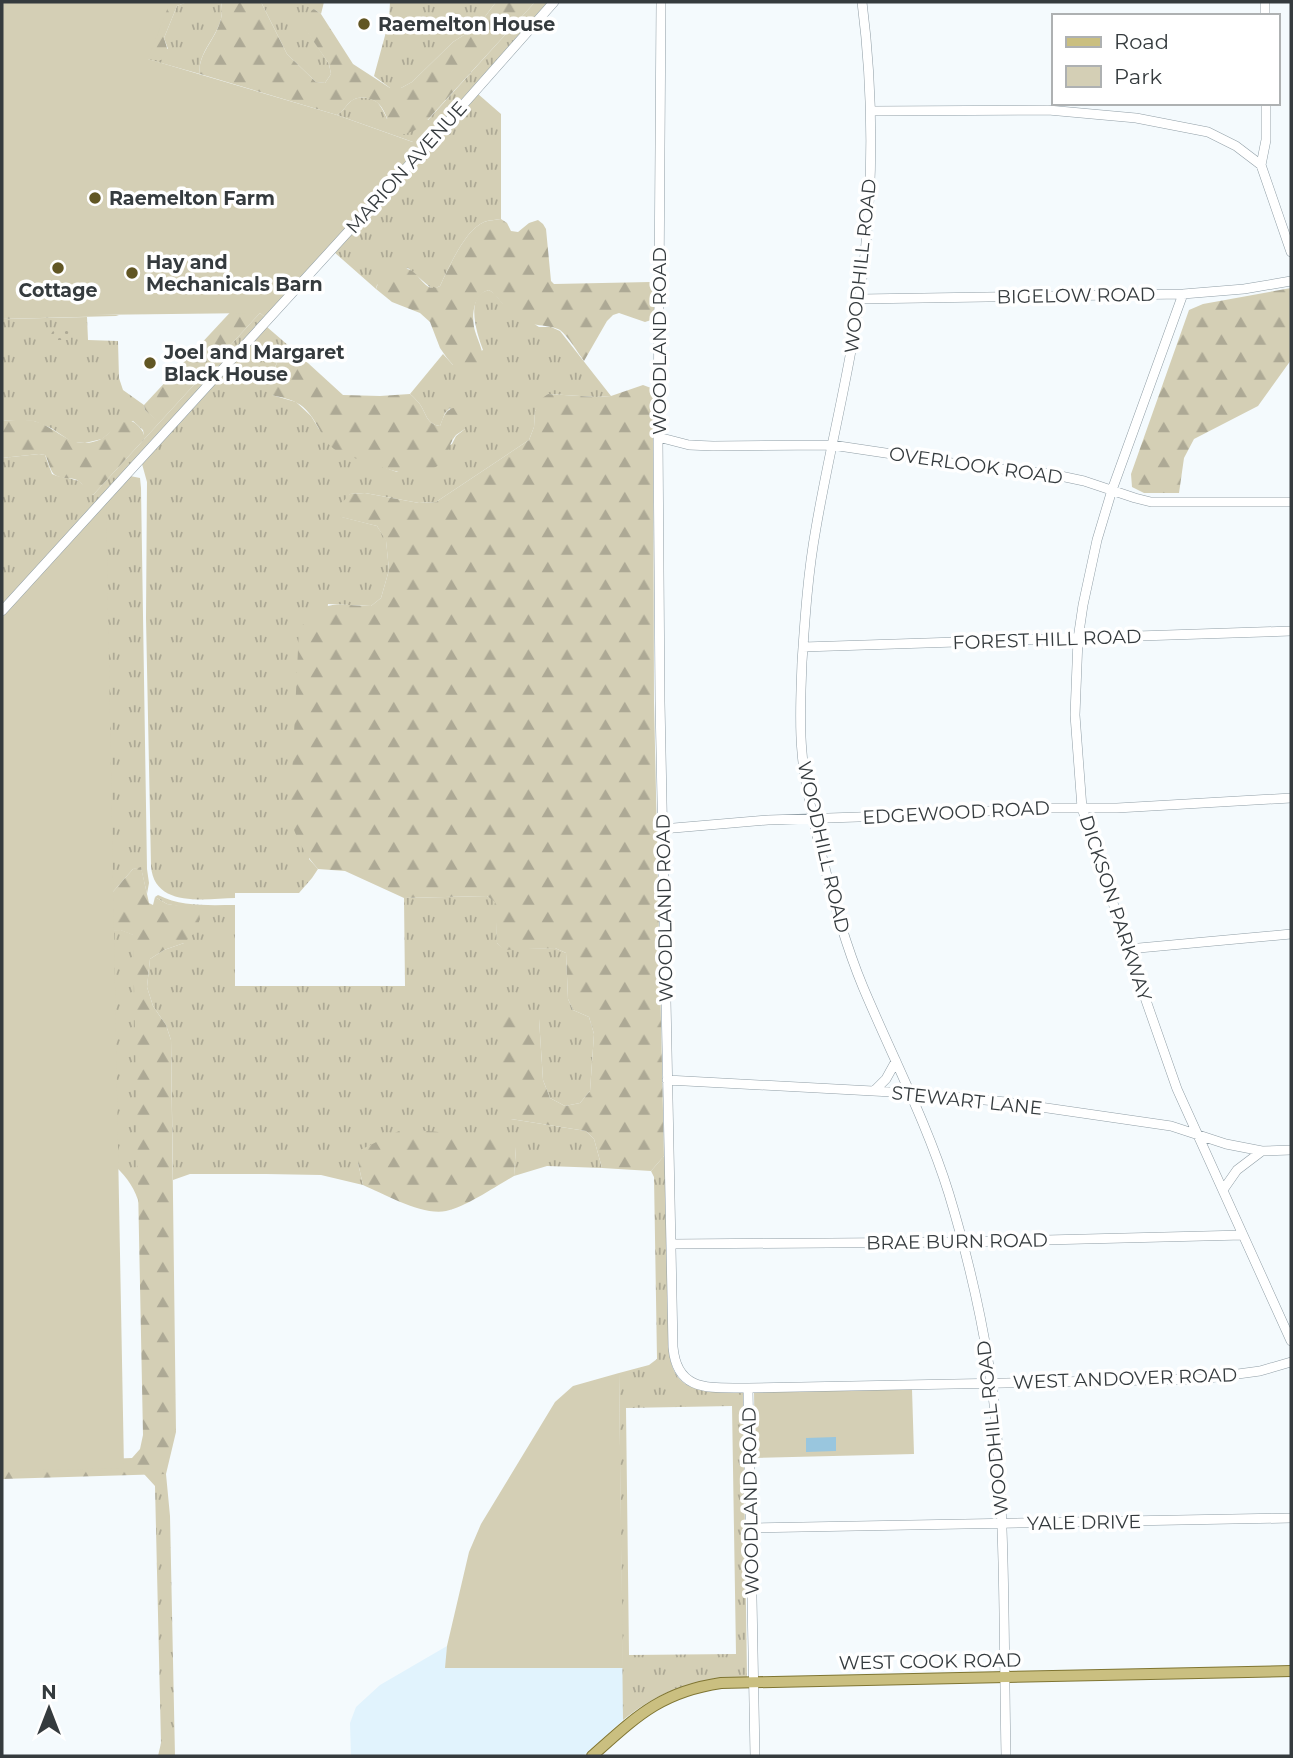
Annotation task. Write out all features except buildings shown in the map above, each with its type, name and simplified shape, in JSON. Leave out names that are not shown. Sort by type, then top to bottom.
[{"type":"main road","name":"WEST COOK ROAD","points":[[592,1756],[635,1719],[665,1699],[705,1686],[752,1682],[1291,1671]]},
{"type":"street","name":"MARION AVENUE","points":[[2,611],[554,2]]},
{"type":"street","name":"WOODLAND ROAD","points":[[661,2],[660,702],[673,1347],[677,1368],[686,1379],[699,1385],[748,1388],[755,1756]]},
{"type":"street","name":"WOODHILL ROAD","points":[[862,2],[871,111],[869,198],[860,299],[852,349],[810,563],[803,647],[801,741],[804,772],[814,819],[844,936],[864,989],[937,1157],[963,1242],[979,1317],[991,1382],[998,1450],[1006,1756]]},
{"type":"street","points":[[1266,105],[1266,140],[1261,165],[1291,252]]},
{"type":"street","points":[[871,111],[1048,110],[1136,118],[1208,132],[1236,146],[1261,165]]},
{"type":"street","name":"BIGELOW ROAD","points":[[860,299],[1183,294],[1244,289],[1291,281]]},
{"type":"street","name":"DICKSON PARKWAY","points":[[1183,294],[1112,490],[1097,540],[1083,605],[1078,639],[1075,715],[1082,808],[1177,1089],[1291,1341]]},
{"type":"street","name":"OVERLOOK ROAD","points":[[659,437],[689,445],[832,444],[979,467],[1051,474],[1084,481],[1151,502],[1291,502]]},
{"type":"street","name":"FOREST HILL ROAD","points":[[803,647],[1291,632]]},
{"type":"street","name":"EDGEWOOD ROAD","points":[[662,829],[768,820],[1291,798]]},
{"type":"street","points":[[1128,949],[1291,934]]},
{"type":"street","points":[[874,1091],[886,1079],[896,1061]]},
{"type":"street","name":"STEWART LANE","points":[[667,1080],[910,1093],[1054,1108],[1171,1126],[1226,1144],[1262,1151],[1291,1150]]},
{"type":"street","points":[[1223,1190],[1237,1170],[1262,1151]]},
{"type":"street","name":"BRAE BURN ROAD","points":[[671,1244],[963,1242],[1243,1235]]},
{"type":"street","name":"WEST ANDOVER ROAD","points":[[748,1388],[1200,1379],[1260,1371],[1291,1362]]},
{"type":"street","name":"YALE DRIVE","points":[[750,1528],[1291,1518]]},
{"type":"shaded area","points":[[447,1646],[446,1668],[623,1668],[623,1720],[583,1756],[351,1756],[350,1723],[356,1707],[380,1685]]},
{"type":"green space","points":[[2,2],[170,2],[148,59],[337,115],[421,145],[265,317],[260,313],[2,316]]},
{"type":"green space","points":[[167,2],[187,2],[177,6],[164,38],[168,51],[161,60],[155,60],[149,57],[148,50]]},
{"type":"green space","points":[[187,2],[221,2],[220,22],[203,56],[200,74],[147,59],[150,43],[168,49],[164,38],[177,6]]},
{"type":"green space","points":[[221,2],[261,2],[287,54],[316,82],[325,83],[331,74],[329,64],[301,23],[304,14],[314,9],[321,14],[353,64],[390,88],[401,88],[412,82],[453,42],[478,26],[496,2],[535,2],[422,126],[409,133],[400,134],[394,131],[378,103],[370,99],[355,99],[337,115],[200,74],[203,57],[220,22]]},
{"type":"green space","points":[[261,2],[324,2],[321,14],[314,9],[302,23],[329,64],[331,74],[325,83],[316,82],[287,54]]},
{"type":"green space","points":[[390,2],[496,2],[478,26],[453,42],[412,82],[401,88],[390,88],[374,76],[389,21]]},
{"type":"green space","points":[[535,2],[548,2],[285,293],[413,142],[337,115],[356,98],[364,98],[378,103],[387,119],[428,120]]},
{"type":"green space","points":[[478,94],[501,114],[501,219],[484,222],[470,233],[440,286],[431,288],[408,268],[377,285],[376,289],[334,252]]},
{"type":"green space","points":[[501,219],[511,231],[518,232],[538,220],[543,224],[546,229],[551,281],[554,284],[650,282],[654,286],[654,319],[645,322],[619,313],[613,315],[584,361],[560,330],[516,319],[489,290],[476,301],[473,313],[483,360],[470,370],[453,365],[440,348],[430,322],[420,313],[392,302],[376,289],[384,277],[401,269],[408,269],[428,286],[440,286],[470,233],[484,222]]},
{"type":"green space","points":[[1291,288],[1291,360],[1258,406],[1194,439],[1184,458],[1179,493],[1144,493],[1132,487],[1131,474],[1189,310],[1203,304]]},
{"type":"green space","points":[[489,290],[503,304],[539,327],[551,327],[560,331],[611,396],[548,394],[535,411],[534,427],[529,440],[436,502],[419,503],[365,493],[350,494],[342,517],[377,526],[386,540],[389,570],[381,598],[371,606],[328,604],[309,859],[318,869],[299,893],[235,893],[235,898],[210,899],[171,895],[161,889],[154,879],[151,866],[146,618],[147,482],[142,464],[267,327],[297,353],[289,354],[278,361],[273,373],[272,395],[296,402],[311,416],[319,429],[375,464],[397,472],[452,444],[456,436],[465,429],[450,408],[440,426],[432,423],[410,394],[443,354],[453,365],[483,350],[474,316],[477,299],[481,293]]},
{"type":"green space","points":[[237,305],[260,313],[93,495],[77,480],[55,475],[45,455],[2,458],[2,420],[34,421],[71,440],[84,443],[102,438],[118,424],[126,421],[135,423],[144,435],[157,421],[145,410],[144,405]]},
{"type":"green space","points":[[2,311],[119,315],[2,319]]},
{"type":"green space","points":[[260,313],[265,317],[2,605],[2,458],[45,455],[52,474],[79,481],[93,495]]},
{"type":"green space","points":[[87,317],[88,340],[118,341],[119,378],[123,390],[144,405],[145,410],[158,421],[144,436],[143,430],[133,421],[123,422],[102,439],[85,443],[72,442],[34,421],[2,420],[2,319]]},
{"type":"green space","points":[[54,330],[71,330],[71,340],[53,340],[50,335]]},
{"type":"green space","points":[[297,353],[343,395],[410,394],[419,403],[429,421],[435,425],[440,426],[447,411],[457,408],[463,417],[465,429],[456,435],[443,462],[425,471],[395,471],[338,451],[329,444],[303,407],[291,400],[271,395],[280,357]]},
{"type":"green space","points":[[643,385],[651,388],[653,393],[654,702],[664,1156],[651,1171],[602,1168],[594,1139],[586,1131],[511,1119],[503,1107],[499,1019],[522,1012],[539,1019],[543,1080],[550,1098],[565,1106],[580,1103],[590,1091],[594,1034],[589,1017],[573,1010],[568,999],[566,953],[555,948],[503,950],[497,943],[495,902],[487,896],[404,898],[345,871],[318,869],[301,844],[290,817],[299,629],[324,607],[339,604],[371,606],[381,598],[389,570],[386,541],[377,526],[341,517],[339,506],[350,494],[365,493],[419,503],[436,502],[529,440],[534,427],[535,411],[541,399],[548,394],[611,396]]},
{"type":"green space","points":[[130,476],[140,478],[141,488],[149,883],[147,894],[141,868],[133,869],[111,894],[2,618]]},
{"type":"green space","points":[[106,503],[124,1468],[2,1471],[2,618]]},
{"type":"green space","points":[[141,867],[149,903],[153,905],[155,897],[167,904],[198,908],[200,919],[195,932],[184,943],[164,950],[150,959],[147,987],[153,1006],[166,1025],[171,1040],[176,1432],[166,1474],[2,1479],[2,1463],[132,1458],[140,1449],[143,1435],[133,935],[120,930],[2,931],[2,902],[111,894],[133,869]]},
{"type":"green space","points":[[158,895],[186,903],[235,905],[235,986],[405,986],[404,898],[487,896],[496,902],[497,943],[503,949],[555,948],[566,953],[568,999],[573,1010],[589,1017],[594,1034],[590,1091],[580,1103],[565,1106],[550,1098],[543,1080],[539,1019],[511,1119],[586,1131],[594,1139],[602,1168],[547,1166],[514,1176],[516,1147],[358,1163],[363,1185],[321,1175],[190,1174],[173,1180],[171,1040],[166,1025],[153,1006],[147,987],[150,959],[164,950],[184,943],[178,906],[167,904],[155,897]]},
{"type":"green space","points":[[121,930],[134,935],[140,1206],[130,1184],[115,1166],[2,931]]},
{"type":"green space","points":[[416,1130],[505,1138],[516,1147],[514,1176],[463,1205],[437,1212],[404,1203],[363,1185],[358,1163],[360,1150],[399,1131]]},
{"type":"green space","points":[[665,1156],[671,1363],[676,1375],[693,1388],[716,1392],[743,1392],[747,1677],[681,1687],[653,1700],[623,1720],[619,1373],[649,1365],[657,1359],[654,1177],[651,1171]],"holes":[[[732,1406],[736,1654],[629,1655],[626,1408]]]},
{"type":"green space","points":[[619,1373],[623,1668],[445,1668],[447,1646],[469,1552],[481,1524],[555,1402],[573,1386]]},
{"type":"green space","points":[[912,1389],[914,1454],[755,1458],[754,1392]]},
{"type":"green space","points":[[144,1474],[166,1474],[170,1516],[175,1756],[158,1756],[161,1743],[155,1486]]},
{"type":"water","points":[[836,1437],[836,1451],[806,1452],[806,1438]]},
{"type":"place","name":"Raemelton House","points":[[364,24]]},
{"type":"place","name":"Raemelton Farm","points":[[95,198]]},
{"type":"place","name":"Cottage","points":[[58,268]]},
{"type":"place","name":"Hay and Mechanicals Barn","points":[[132,273]]},
{"type":"place","name":"Joel and Margaret Black House","points":[[150,363]]}]
